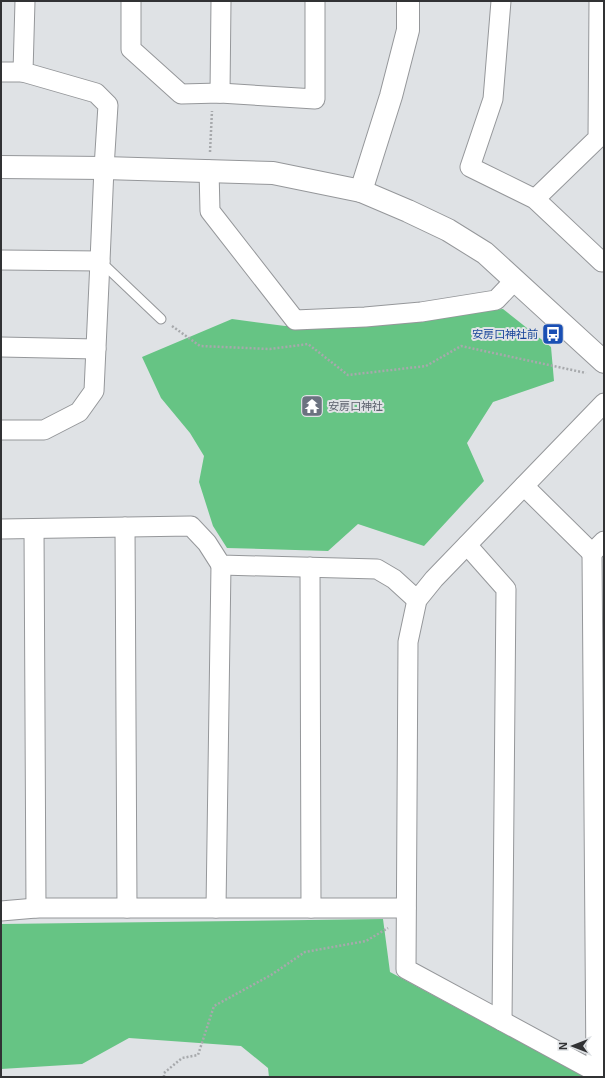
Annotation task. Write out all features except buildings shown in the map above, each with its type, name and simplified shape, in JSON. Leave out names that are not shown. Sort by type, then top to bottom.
[{"type":"street","points":[[23,72],[25,1]]},
{"type":"street","points":[[131,1],[131,49],[182,94],[216,93],[315,99],[315,1]]},
{"type":"street","points":[[216,93],[220,1]]},
{"type":"street","points":[[361,191],[391,96],[408,30],[408,1]]},
{"type":"street","points":[[501,1],[493,99],[470,167],[535,199],[602,262],[604,260]]},
{"type":"street","points":[[535,199],[598,138],[599,1]]},
{"type":"street","points":[[1,72],[23,72],[96,93],[108,105],[94,391],[80,412],[44,430],[1,430]]},
{"type":"street","points":[[1,167],[209,170],[273,173],[361,191],[448,230],[485,253],[515,280],[596,368]]},
{"type":"street","points":[[209,170],[210,211],[294,320],[365,317],[421,312],[496,300],[515,280]]},
{"type":"street","points":[[1,260],[100,261]]},
{"type":"street","points":[[1,347],[96,349]]},
{"type":"street","points":[[524,486],[598,547],[600,1073],[406,969],[406,912],[408,642],[417,600],[434,579],[604,403]]},
{"type":"street","points":[[1,530],[191,526],[221,565],[216,908]]},
{"type":"street","points":[[124,527],[127,908]]},
{"type":"street","points":[[34,529],[36,908]]},
{"type":"street","points":[[467,545],[506,589],[502,1021]]},
{"type":"street","points":[[221,565],[377,569],[394,579],[417,600]]},
{"type":"street","points":[[310,567],[311,908]]},
{"type":"street","points":[[1,911],[36,908],[311,908],[406,912]]},
{"type":"lane","points":[[100,261],[162,319]]},
{"type":"path","points":[[209,170],[216,93]]},
{"type":"path","points":[[162,319],[200,346],[270,349],[308,344],[348,375],[426,366],[461,346],[596,368]]},
{"type":"path","points":[[164,1077],[164,1073],[182,1058],[198,1055],[214,1006],[271,975],[305,952],[366,941],[406,912]]},
{"type":"green space","points":[[503,309],[551,347],[554,381],[493,402],[467,443],[484,481],[424,546],[358,524],[328,551],[227,548],[213,526],[199,482],[204,456],[190,433],[161,398],[142,357],[232,319],[285,326]]},
{"type":"green space","points":[[383,919],[390,972],[585,1077],[269,1077],[268,1068],[241,1046],[129,1038],[82,1064],[1,1069],[1,924]]},
{"type":"place","name":"安房口神社前","points":[[553,334]]},
{"type":"place","name":"安房口神社","points":[[312,406]]}]
